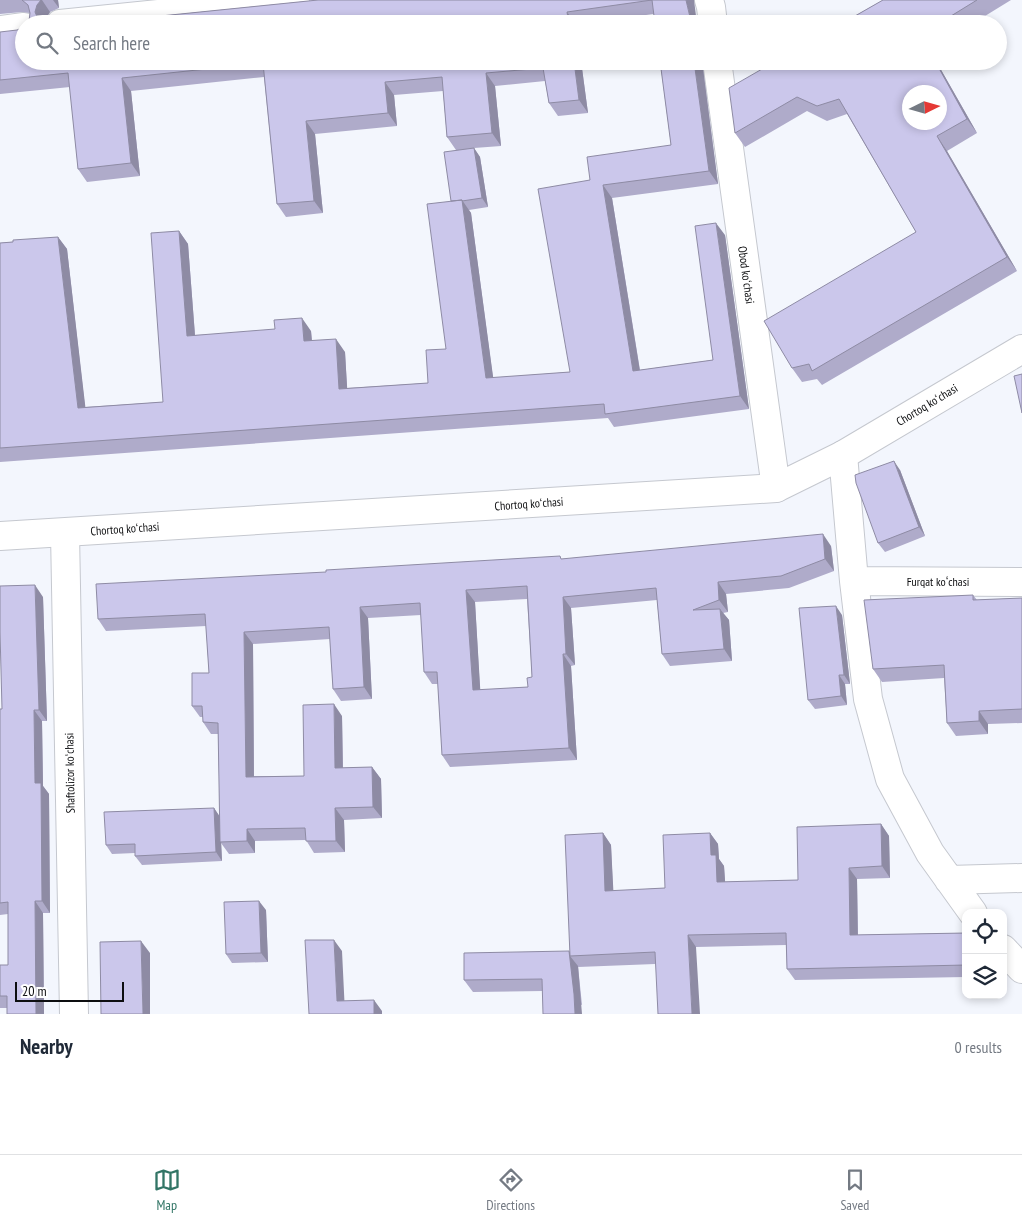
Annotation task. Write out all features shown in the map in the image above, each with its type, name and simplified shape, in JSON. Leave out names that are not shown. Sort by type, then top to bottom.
[{"type":"street","points":[[148,15],[295,0]]},
{"type":"street","points":[[709,0],[712,15]]},
{"type":"street","points":[[0,30],[15,29]]},
{"type":"street","name":"Obod koʻchasi","points":[[718,70],[776,488]]},
{"type":"street","points":[[721,93],[745,79]]},
{"type":"street","name":"Chortoq koʻchasi","points":[[0,536],[776,488],[843,455],[1022,349]]},
{"type":"street","points":[[843,455],[854,581],[868,699],[890,780],[930,853],[970,909]]},
{"type":"street","name":"Shaftolizor koʻchasi","points":[[66,532],[74,1014]]},
{"type":"street","name":"Furqat koʻchasi","points":[[854,581],[1022,582]]},
{"type":"street","points":[[949,880],[1022,878]]},
{"type":"street","points":[[1007,953],[1022,970]]},
{"type":"building","points":[[22,0],[41,0],[37,5],[35,12],[36,15],[30,15],[28,5]]},
{"type":"building","points":[[318,0],[652,0],[567,12],[568,15],[170,15]]},
{"type":"building","points":[[652,0],[686,0],[690,15],[654,15]]},
{"type":"building","points":[[883,0],[977,0],[953,15],[857,15]]},
{"type":"building","points":[[15,30],[15,70],[197,70],[122,78],[131,163],[78,169],[68,73],[0,80],[0,32]]},
{"type":"building","points":[[264,70],[520,70],[486,73],[492,133],[447,137],[442,77],[385,82],[388,113],[306,121],[314,201],[277,204]]},
{"type":"building","points":[[543,70],[575,70],[579,100],[549,103]]},
{"type":"building","points":[[661,70],[695,70],[709,171],[603,185],[633,371],[713,360],[695,226],[716,223],[740,396],[605,414],[604,404],[0,448],[0,243],[13,242],[13,240],[58,237],[78,408],[163,402],[151,233],[179,231],[187,336],[275,329],[274,320],[302,318],[304,341],[336,339],[339,389],[428,383],[426,350],[446,349],[427,204],[462,200],[486,378],[570,372],[538,189],[590,180],[587,157],[671,145]]},
{"type":"building","points":[[760,70],[940,70],[967,119],[937,136],[1007,257],[812,371],[809,364],[792,368],[764,321],[916,232],[839,99],[817,106],[797,97],[735,133],[729,88]]},
{"type":"building","points":[[474,148],[482,198],[451,201],[444,152]]},
{"type":"building","points":[[1022,374],[1022,413],[1014,376]]},
{"type":"building","points":[[894,461],[919,527],[878,543],[856,483],[855,475]]},
{"type":"building","points":[[823,534],[825,559],[781,576],[718,582],[719,600],[693,610],[720,609],[724,649],[662,654],[656,588],[563,597],[566,654],[563,654],[569,748],[442,755],[437,672],[424,672],[420,603],[360,607],[364,687],[333,689],[329,627],[244,632],[246,777],[304,776],[303,705],[334,704],[335,768],[372,767],[373,807],[335,808],[336,841],[306,841],[305,828],[247,829],[247,841],[220,842],[218,723],[203,722],[202,706],[192,706],[192,673],[209,673],[205,614],[98,619],[96,584],[326,572],[326,570],[560,556],[561,559]],"holes":[[[527,586],[532,677],[527,678],[528,687],[473,690],[466,590]]]},
{"type":"building","points":[[35,585],[39,710],[34,710],[35,783],[41,783],[42,901],[35,901],[36,1014],[7,1014],[7,996],[0,996],[0,965],[8,965],[8,902],[0,903],[0,709],[2,709],[0,586]]},
{"type":"building","points":[[973,595],[973,600],[1022,598],[1022,709],[979,711],[979,721],[947,723],[944,665],[873,669],[864,600]]},
{"type":"building","points":[[836,606],[844,675],[839,675],[841,696],[808,700],[799,608]]},
{"type":"building","points":[[214,808],[216,852],[135,856],[135,844],[106,845],[104,812]]},
{"type":"building","points":[[881,824],[882,866],[849,868],[850,935],[962,933],[962,965],[787,969],[786,933],[688,935],[692,1014],[658,1014],[655,952],[570,956],[565,835],[603,833],[605,891],[665,888],[663,835],[710,833],[711,855],[716,855],[717,882],[798,880],[797,827]]},
{"type":"building","points":[[259,901],[261,953],[226,954],[224,902]]},
{"type":"building","points":[[305,940],[334,940],[337,1001],[374,1000],[374,1014],[309,1014]]},
{"type":"building","points":[[141,941],[143,1014],[101,1014],[100,942]]},
{"type":"building","points":[[569,951],[575,1014],[543,1014],[542,979],[464,980],[464,953]]}]
